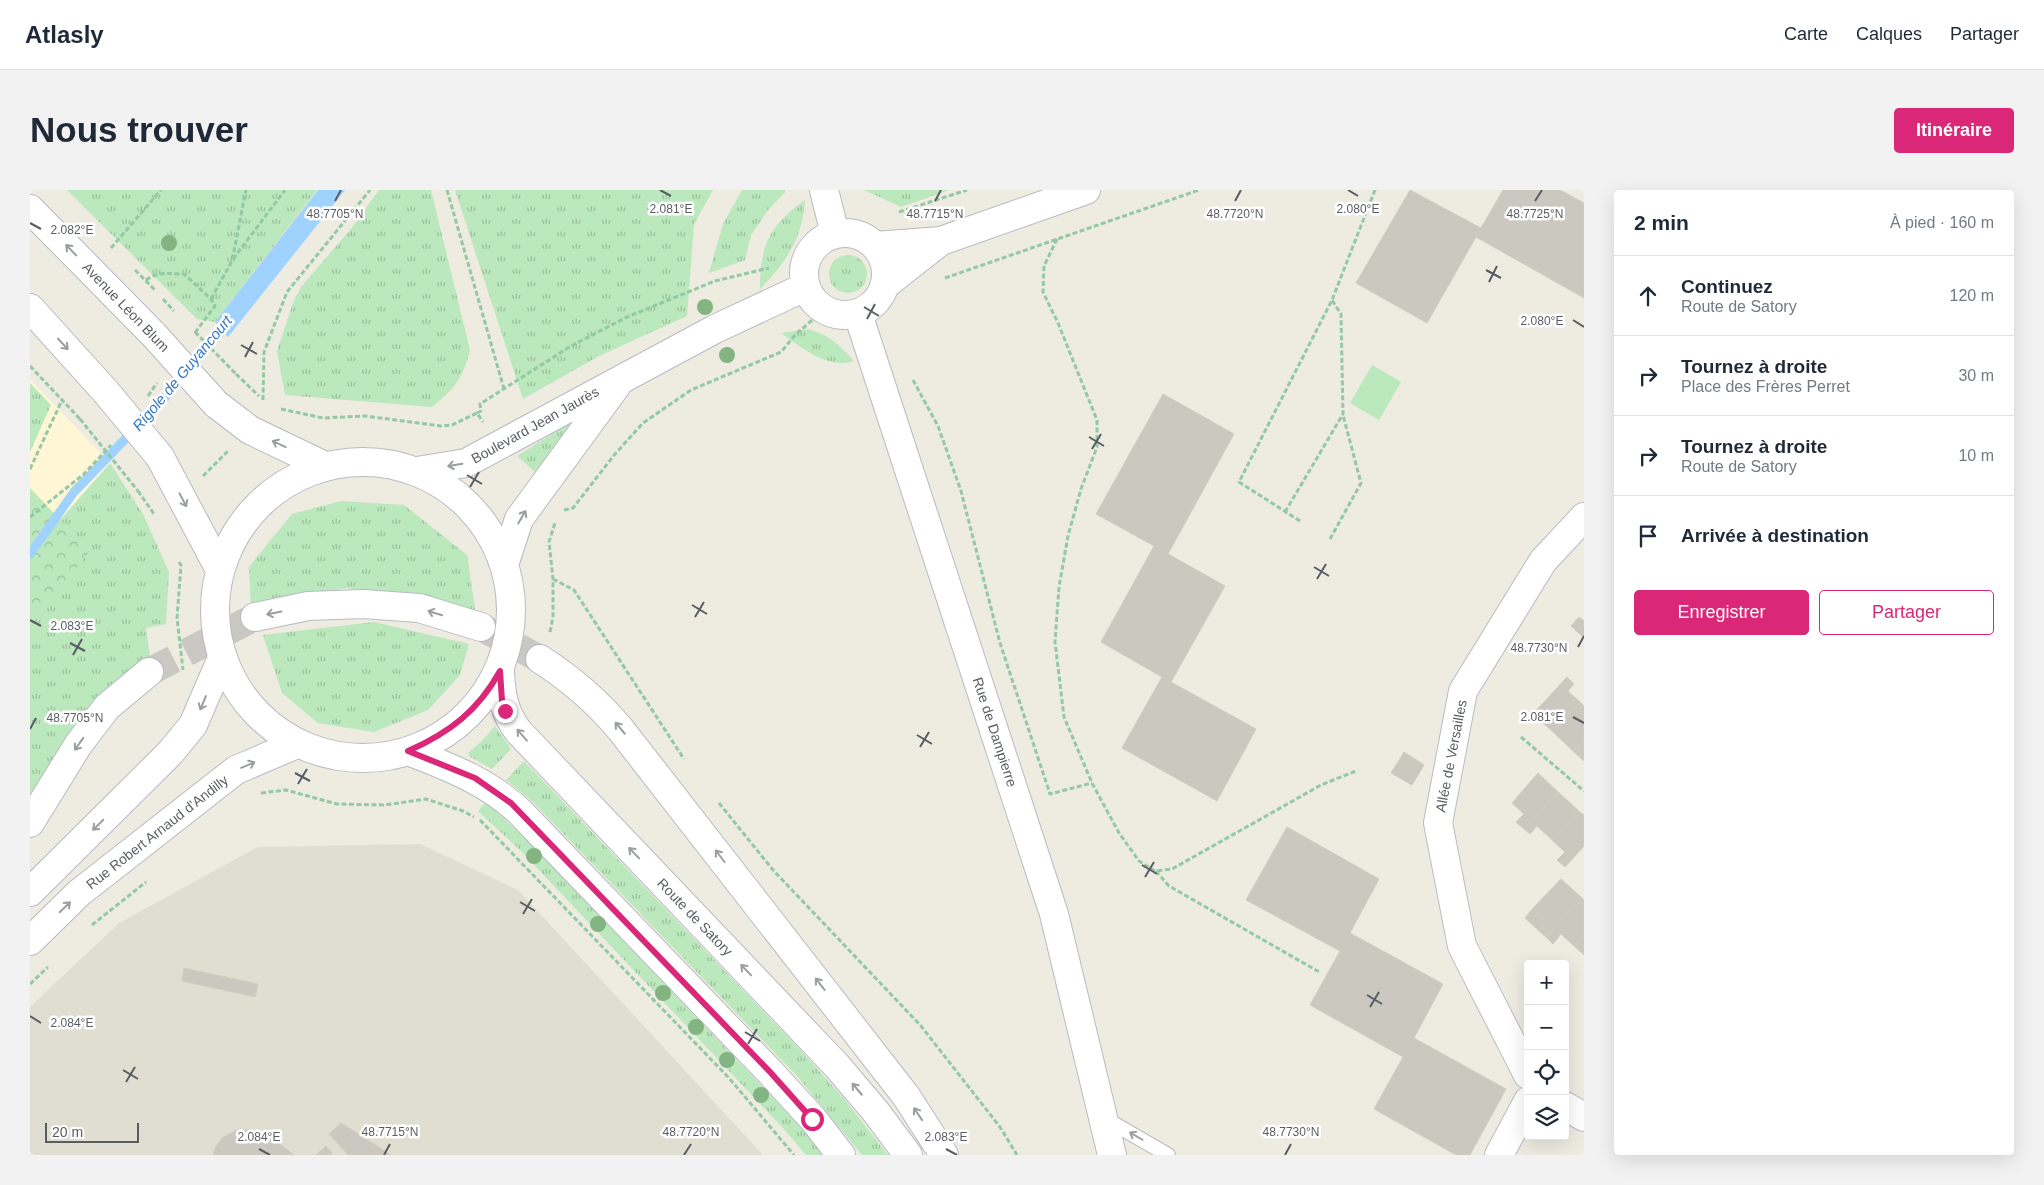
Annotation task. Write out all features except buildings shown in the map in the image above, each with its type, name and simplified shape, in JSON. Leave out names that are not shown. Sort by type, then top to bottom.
[{"type":"main road","points":[[824,190],[836,234]]},
{"type":"main road","points":[[870,242],[882,257],[886,271],[885,285],[880,296],[870,307],[858,314],[837,315],[824,310],[813,301],[805,287],[804,272],[806,259],[814,247],[825,238],[836,234],[850,233],[870,242],[941,241],[1086,190]]},
{"type":"main road","name":"Avenue Léon Blum","points":[[30,208],[154,335],[216,404],[250,430],[323,465]]},
{"type":"main road","points":[[885,285],[941,241]]},
{"type":"main road","name":"Boulevard Jean Jaurès","points":[[417,471],[466,464],[715,329],[805,287]]},
{"type":"main road","points":[[30,308],[106,392],[160,457],[220,570]]},
{"type":"main road","name":"Rue de Dampierre","points":[[858,314],[1054,914],[1112,1155]]},
{"type":"main road","name":"Boulevard Jean Jaurès","points":[[504,562],[520,519],[622,378]]},
{"type":"main road","points":[[376,462],[406,466],[417,471],[445,487],[472,512],[484,525],[496,544],[504,562],[512,604],[512,623],[500,671],[480,702],[463,719],[433,740],[408,751],[389,756],[350,758],[332,756],[297,744],[264,722],[252,709],[230,678],[222,658],[214,615],[215,595],[227,548],[258,505],[287,482],[323,465],[376,462]]},
{"type":"main road","name":"Allée de Versailles","points":[[1524,1067],[1462,946],[1438,823],[1463,691],[1543,561],[1584,518]]},
{"type":"main road","points":[[256,617],[308,606],[363,604],[418,608],[482,627]]},
{"type":"main road","points":[[30,892],[170,753],[193,726],[222,658]]},
{"type":"main road","points":[[540,659],[586,692],[621,730],[900,1088],[944,1155]]},
{"type":"main road","name":"Route de Satory","points":[[500,671],[502,701],[508,716],[518,731],[837,1066],[876,1112],[908,1155]]},
{"type":"main road","points":[[30,823],[78,745],[107,707],[149,672]]},
{"type":"main road","name":"Rue Robert Arnaud d'Andilly","points":[[30,940],[79,893],[236,770],[297,744]]},
{"type":"main road","points":[[408,751],[475,778],[500,795],[520,812],[771,1073],[841,1155]]},
{"type":"main road","points":[[1499,1155],[1524,1108]]},
{"type":"main road","points":[[1569,1108],[1584,1117]]},
{"type":"lane","points":[[1104,1117],[1168,1155]]},
{"type":"path","points":[[112,248],[160,190]]},
{"type":"path","points":[[232,261],[246,190]]},
{"type":"path","points":[[211,299],[232,261],[285,190]]},
{"type":"path","points":[[263,400],[264,352],[287,292],[370,190]]},
{"type":"path","points":[[448,190],[504,389]]},
{"type":"path","points":[[870,242],[878,219],[967,190]]},
{"type":"path","points":[[941,279],[1199,190]]},
{"type":"path","points":[[1300,521],[1239,482],[1332,300],[1375,190]]},
{"type":"path","points":[[1057,239],[1044,266],[1043,292],[1058,322],[1097,420],[1098,447],[1081,489],[1068,536],[1059,587],[1055,642],[1064,717],[1092,783],[1120,833],[1139,861],[1155,871],[1169,886],[1321,973]]},
{"type":"path","points":[[477,413],[481,411],[480,404],[571,346],[627,317],[715,281],[806,259]]},
{"type":"path","points":[[146,280],[160,274],[184,274],[211,299],[215,306],[192,337]]},
{"type":"path","points":[[163,299],[176,313]]},
{"type":"path","points":[[1330,539],[1362,483],[1343,414],[1341,314],[1332,300]]},
{"type":"path","points":[[558,512],[573,508],[615,454],[643,423],[691,390],[781,352],[796,334],[824,310]]},
{"type":"path","points":[[30,366],[80,419],[138,491],[157,518],[181,497],[271,408],[190,327]]},
{"type":"path","points":[[146,399],[163,376]]},
{"type":"path","points":[[911,376],[938,426],[961,492],[1000,643],[1050,794],[1092,783]]},
{"type":"path","points":[[30,469],[62,400]]},
{"type":"path","points":[[1284,512],[1343,414]]},
{"type":"path","points":[[30,517],[84,474],[106,453],[117,438]]},
{"type":"path","points":[[177,557],[181,565],[178,618],[184,670],[180,679]]},
{"type":"path","points":[[553,617],[553,579],[574,590],[687,763]]},
{"type":"path","points":[[1521,737],[1584,791]]},
{"type":"path","points":[[236,770],[256,794],[286,790],[337,804],[385,805],[426,799],[463,811],[479,820],[729,1078],[794,1155]]},
{"type":"path","points":[[1155,871],[1172,869],[1320,785],[1356,770]]},
{"type":"path","points":[[718,802],[773,870],[922,1026],[1000,1127],[1017,1155]]},
{"type":"path","points":[[85,931],[153,876]]},
{"type":"path","points":[[30,984],[51,964]]},
{"type":"shaded area","points":[[30,379],[110,463],[143,514],[30,658]]},
{"type":"shaded area","points":[[420,844],[518,890],[763,1155],[30,1155],[30,1007],[119,923],[258,847]]},
{"type":"green space","points":[[67,190],[317,190],[215,322],[197,319]]},
{"type":"green space","points":[[379,190],[431,190],[470,350],[461,376],[452,389],[432,407],[285,395],[277,351],[294,300],[301,287],[350,230]]},
{"type":"green space","points":[[455,190],[713,190],[694,224],[687,316],[599,356],[523,399]]},
{"type":"green space","points":[[742,190],[785,190],[785,192],[768,210],[751,235],[745,260],[709,273],[723,224]]},
{"type":"green space","points":[[864,190],[949,190],[901,207]]},
{"type":"green space","points":[[805,200],[804,213],[797,238],[778,269],[760,289],[762,260],[769,238],[783,219]]},
{"type":"green space","points":[[848,255],[855,256],[861,261],[866,267],[866,281],[861,287],[855,292],[848,293],[841,292],[835,287],[830,281],[829,274],[830,267],[835,261],[841,256]]},
{"type":"green space","points":[[808,329],[822,334],[833,341],[854,361],[844,363],[825,360],[815,356],[781,333]]},
{"type":"green space","points":[[1372,365],[1401,382],[1379,420],[1350,403]]},
{"type":"green space","points":[[30,383],[51,405],[30,452]]},
{"type":"green space","points":[[576,419],[536,473],[517,456]]},
{"type":"green space","points":[[110,463],[143,514],[169,572],[166,624],[146,628],[150,657],[89,714],[30,797],[30,625],[89,551],[60,520]]},
{"type":"green space","points":[[30,488],[90,551],[30,625]]},
{"type":"green space","points":[[341,501],[404,505],[467,555],[476,616],[429,601],[346,588],[251,607],[249,567],[292,514]]},
{"type":"green space","points":[[374,622],[469,644],[460,675],[428,710],[374,732],[318,723],[282,693],[263,635]]},
{"type":"green space","points":[[495,726],[511,749],[492,769],[469,756],[468,753]]},
{"type":"green space","points":[[524,761],[805,1055],[845,1100],[888,1155],[862,1155],[797,1076],[532,801],[506,780]]},
{"type":"green space","points":[[486,802],[533,846],[794,1120],[824,1155],[806,1155],[783,1128],[520,850],[478,811]]},
{"type":"water","points":[[318,190],[345,190],[228,337],[215,322]]},
{"type":"waterway","name":"Rigole de Guyancourt","points":[[30,554],[74,492],[162,401],[229,322]]},
{"type":"tunnel","points":[[149,672],[255,617]]},
{"type":"tunnel","points":[[481,627],[540,659]]},
{"type":"route","points":[[505,711],[500,688],[500,671],[480,702],[463,719],[433,740],[408,751],[475,778],[511,803],[771,1073],[812,1119]]}]
